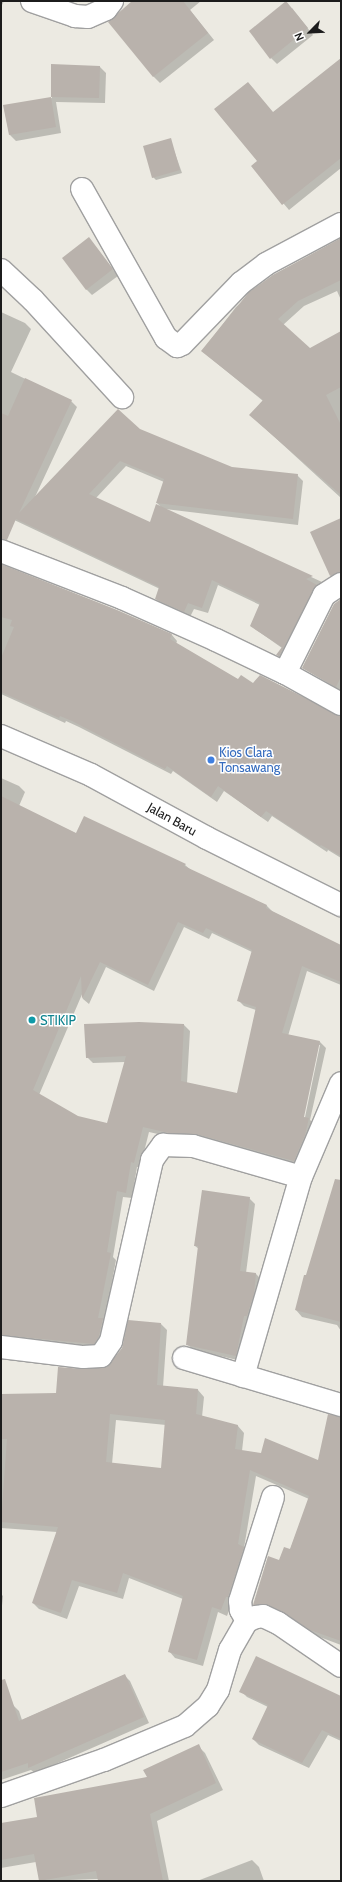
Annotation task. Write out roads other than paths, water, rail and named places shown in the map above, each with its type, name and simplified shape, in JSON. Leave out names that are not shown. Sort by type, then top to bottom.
[{"type":"street","points":[[32,1],[75,16],[88,17],[106,9],[112,1]]},
{"type":"street","points":[[82,189],[166,338],[177,346],[182,344],[247,278],[303,243],[341,224]]},
{"type":"street","points":[[1,270],[33,300],[122,397]]},
{"type":"street","points":[[1,551],[122,598],[285,673],[341,704]]},
{"type":"street","points":[[285,673],[324,595],[341,584]]},
{"type":"street","name":"Jalan Baru","points":[[1,736],[91,775],[207,838],[341,905]]},
{"type":"street","points":[[243,1376],[301,1177],[341,1082]]},
{"type":"street","points":[[1,1347],[83,1358],[101,1356],[105,1352],[111,1341],[152,1160],[163,1145],[193,1146],[301,1177]]},
{"type":"street","points":[[184,1358],[341,1405]]},
{"type":"street","points":[[247,1621],[241,1610],[240,1601],[273,1497]]},
{"type":"street","points":[[1,1796],[104,1760],[185,1726],[208,1706],[218,1690],[230,1650],[247,1621],[263,1616],[278,1623],[341,1666]]},
{"type":"place","name":"Kios Clara Tonsawang","points":[[211,760]]},
{"type":"place","name":"STIKIP","points":[[32,1020]]}]
